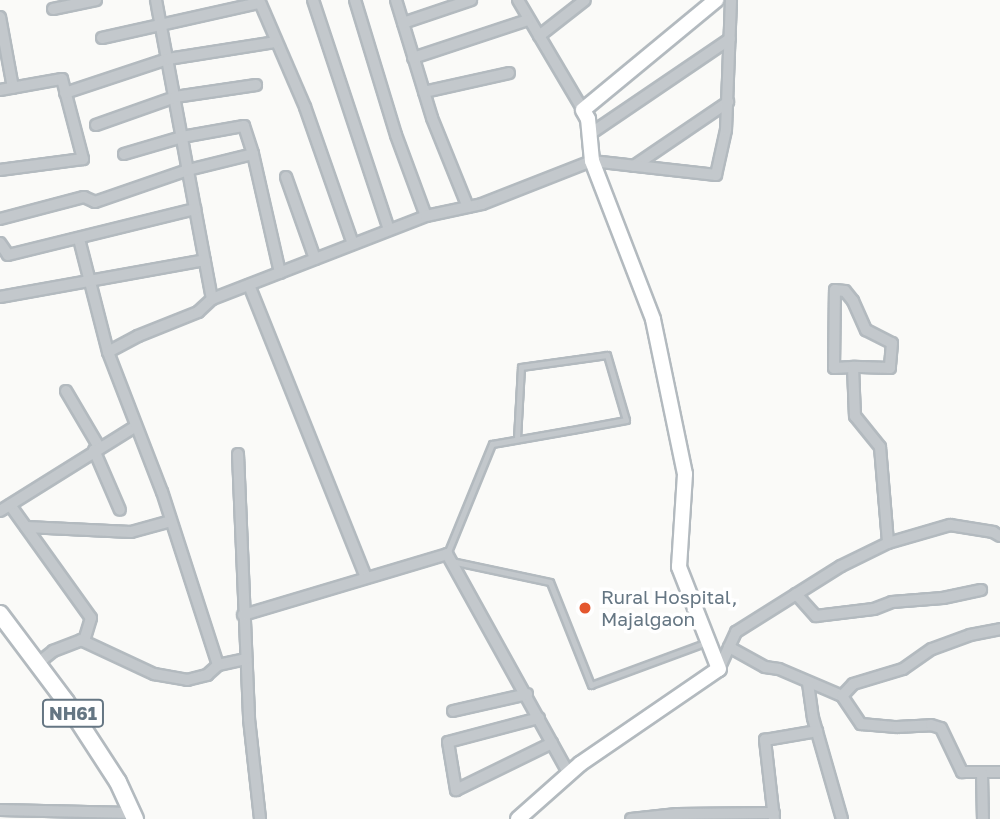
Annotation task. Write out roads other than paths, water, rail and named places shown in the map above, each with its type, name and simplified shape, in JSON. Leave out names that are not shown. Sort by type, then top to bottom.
[{"type":"main road","name":"NH61","points":[[0,614],[110,771],[134,816]]},
{"type":"street","points":[[53,9],[96,0]]},
{"type":"street","points":[[156,0],[212,299]]},
{"type":"street","points":[[313,0],[389,230]]},
{"type":"street","points":[[355,0],[396,135],[426,216]]},
{"type":"street","points":[[396,0],[424,92],[468,207]]},
{"type":"street","points":[[403,23],[471,0]]},
{"type":"street","points":[[518,0],[589,119],[592,161],[653,319],[685,474],[679,568],[710,641],[719,670]]},
{"type":"street","points":[[539,36],[585,0]]},
{"type":"street","points":[[583,110],[716,0]]},
{"type":"street","points":[[108,352],[138,336],[198,312],[212,299],[426,216],[468,207],[592,161],[716,175],[726,130],[731,0]]},
{"type":"street","points":[[102,38],[259,1],[304,107],[353,244]]},
{"type":"street","points":[[0,17],[13,88]]},
{"type":"street","points":[[413,58],[528,20]]},
{"type":"street","points":[[590,134],[730,39]]},
{"type":"street","points":[[65,93],[168,59],[275,42]]},
{"type":"street","points":[[424,92],[509,73]]},
{"type":"street","points":[[0,90],[62,79],[83,159],[0,170]]},
{"type":"street","points":[[96,125],[175,97],[256,85]]},
{"type":"street","points":[[634,166],[727,102]]},
{"type":"street","points":[[124,154],[182,136],[244,126],[280,273]]},
{"type":"street","points":[[0,219],[84,197],[95,202],[188,170],[253,154]]},
{"type":"street","points":[[286,177],[315,259]]},
{"type":"street","points":[[0,243],[8,256],[195,209]]},
{"type":"street","points":[[79,239],[108,352],[171,521],[218,665]]},
{"type":"street","points":[[0,297],[205,260]]},
{"type":"street","points":[[249,285],[366,578]]},
{"type":"street","points":[[835,290],[845,291],[853,301],[866,330],[892,343],[890,368],[853,368],[834,368],[835,290]]},
{"type":"street","points":[[853,368],[855,416],[880,447],[888,543]]},
{"type":"street","points":[[66,391],[97,448],[121,510]]},
{"type":"street","points":[[0,511],[136,426]]},
{"type":"street","points":[[238,454],[243,615],[260,819]]},
{"type":"street","points":[[10,505],[91,618],[83,642]]},
{"type":"street","points":[[26,527],[131,532],[171,521]]},
{"type":"street","points":[[518,819],[569,774],[719,670],[736,632],[796,594],[888,543],[950,524],[993,532],[1000,536]]},
{"type":"street","points":[[243,615],[366,578],[449,557],[569,774]]},
{"type":"street","points":[[796,594],[816,616],[874,610],[892,602],[981,590]]},
{"type":"street","points":[[842,696],[853,684],[903,669],[932,649],[970,635],[1000,629]]},
{"type":"street","points":[[37,664],[70,642],[83,642],[155,674],[187,680],[207,675],[218,665],[246,659]]},
{"type":"street","points":[[729,647],[741,656],[842,696],[861,724],[885,727],[931,724],[941,728],[962,772],[1000,772]]},
{"type":"street","points":[[808,683],[817,731],[842,819]]},
{"type":"street","points":[[453,711],[527,694]]},
{"type":"street","points":[[539,718],[448,742],[456,790],[552,743]]},
{"type":"street","points":[[631,819],[677,814],[774,816],[765,740],[817,731]]},
{"type":"street","points":[[982,773],[983,819]]},
{"type":"street","points":[[0,810],[134,816]]},
{"type":"lane","points":[[517,439],[522,367],[607,355],[626,420],[492,444],[449,557],[550,582],[591,685],[710,641]]},
{"type":"place","name":"Rural Hospital, Majalgaon","points":[[585,608]]}]
